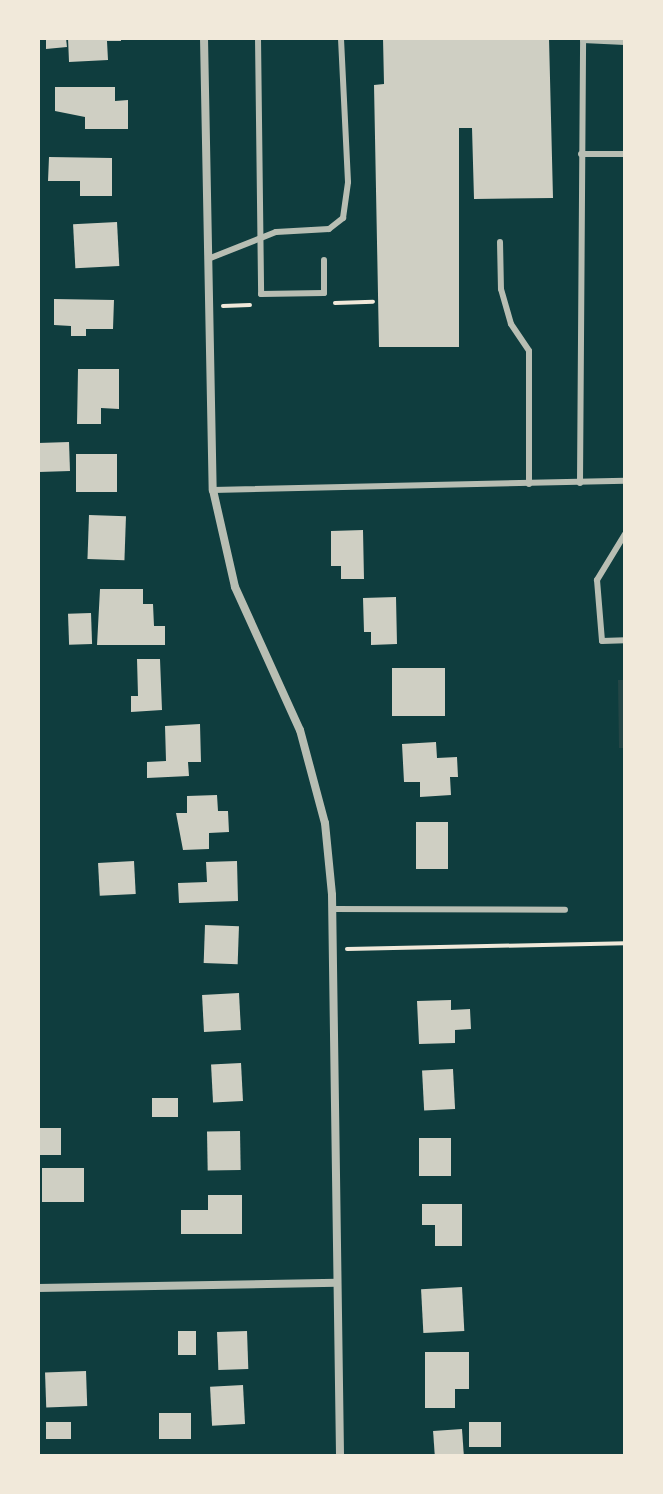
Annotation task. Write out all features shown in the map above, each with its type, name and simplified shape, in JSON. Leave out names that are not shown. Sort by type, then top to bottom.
[{"type":"street","points":[[204,38],[213,490],[235,587],[300,730],[315,776],[325,823],[332,909],[340,1456]]},
{"type":"street","points":[[38,1288],[337,1283]]},
{"type":"lane","points":[[258,38],[261,294],[324,293],[324,260]]},
{"type":"lane","points":[[208,259],[276,232],[329,229],[343,218],[348,182],[341,38]]},
{"type":"lane","points":[[580,483],[583,39],[625,42]]},
{"type":"lane","points":[[581,154],[625,154]]},
{"type":"lane","points":[[500,242],[501,289],[511,324],[529,351],[529,484]]},
{"type":"lane","points":[[213,490],[625,481]]},
{"type":"lane","points":[[625,534],[597,580],[602,641],[625,640]]},
{"type":"lane","points":[[332,909],[565,910]]},
{"type":"path","points":[[332,950],[625,943]]},
{"type":"shaded area","points":[[618,680],[625,680],[625,748],[619,748]]},
{"type":"building","points":[[46,38],[66,38],[67,47],[46,49]]},
{"type":"building","points":[[68,38],[121,38],[121,41],[107,41],[108,60],[69,62]]},
{"type":"building","points":[[383,38],[549,38],[553,198],[474,199],[472,128],[459,128],[459,347],[379,347],[374,85],[384,84]]},
{"type":"building","points":[[55,87],[115,87],[115,101],[128,100],[128,129],[85,129],[85,117],[55,111]]},
{"type":"building","points":[[49,157],[112,158],[112,196],[80,196],[80,181],[48,181]]},
{"type":"building","points":[[117,222],[119,266],[75,268],[73,224]]},
{"type":"building","points":[[54,299],[114,300],[113,329],[86,329],[86,336],[71,336],[71,326],[54,325]]},
{"type":"building","points":[[78,369],[119,369],[119,409],[101,408],[101,424],[77,424]]},
{"type":"building","points":[[69,442],[70,471],[39,472],[38,443]]},
{"type":"building","points":[[76,454],[117,454],[117,492],[76,492]]},
{"type":"building","points":[[89,515],[126,516],[124,560],[87,559]]},
{"type":"building","points":[[363,530],[364,579],[341,579],[341,566],[331,566],[331,531]]},
{"type":"building","points":[[100,589],[143,589],[143,604],[153,604],[154,626],[165,626],[165,645],[97,645]]},
{"type":"building","points":[[396,597],[397,644],[371,645],[371,632],[364,632],[363,598]]},
{"type":"building","points":[[91,613],[92,644],[69,645],[68,614]]},
{"type":"building","points":[[137,659],[160,659],[162,710],[131,712],[131,696],[138,696]]},
{"type":"building","points":[[392,668],[445,668],[445,716],[392,716]]},
{"type":"building","points":[[200,724],[201,762],[188,762],[189,776],[147,778],[147,762],[166,761],[165,726]]},
{"type":"building","points":[[436,742],[437,758],[457,757],[458,777],[450,777],[451,795],[420,797],[420,782],[404,782],[402,744]]},
{"type":"building","points":[[217,795],[218,811],[228,811],[229,832],[209,833],[209,849],[183,850],[176,813],[187,813],[187,796]]},
{"type":"building","points":[[416,822],[448,822],[448,869],[416,869]]},
{"type":"building","points":[[134,861],[136,894],[100,896],[98,863]]},
{"type":"building","points":[[237,861],[238,901],[179,903],[178,883],[207,882],[206,862]]},
{"type":"building","points":[[205,925],[239,926],[238,964],[204,963]]},
{"type":"building","points":[[239,993],[241,1030],[204,1032],[202,995]]},
{"type":"building","points":[[451,1000],[451,1010],[470,1009],[471,1029],[455,1030],[455,1043],[419,1044],[417,1001]]},
{"type":"building","points":[[241,1063],[243,1101],[213,1103],[211,1065]]},
{"type":"building","points":[[453,1069],[455,1109],[424,1111],[422,1071]]},
{"type":"building","points":[[152,1098],[178,1098],[178,1117],[152,1117]]},
{"type":"building","points":[[38,1128],[61,1128],[61,1155],[38,1155]]},
{"type":"building","points":[[240,1131],[241,1170],[208,1171],[207,1132]]},
{"type":"building","points":[[419,1138],[451,1138],[451,1176],[419,1176]]},
{"type":"building","points":[[42,1168],[84,1168],[84,1202],[42,1202]]},
{"type":"building","points":[[208,1195],[242,1195],[242,1234],[181,1234],[181,1210],[208,1210]]},
{"type":"building","points":[[422,1204],[462,1204],[462,1246],[435,1246],[435,1225],[422,1225]]},
{"type":"building","points":[[462,1287],[464,1331],[423,1333],[421,1289]]},
{"type":"building","points":[[178,1331],[196,1331],[196,1355],[178,1355]]},
{"type":"building","points":[[247,1331],[248,1369],[218,1370],[217,1332]]},
{"type":"building","points":[[425,1352],[469,1352],[469,1389],[455,1389],[455,1408],[425,1408]]},
{"type":"building","points":[[86,1371],[87,1406],[46,1407],[45,1372]]},
{"type":"building","points":[[243,1385],[245,1424],[212,1426],[210,1387]]},
{"type":"building","points":[[159,1413],[191,1413],[191,1439],[159,1439]]},
{"type":"building","points":[[46,1422],[71,1422],[71,1439],[46,1439]]},
{"type":"building","points":[[469,1422],[501,1422],[501,1447],[469,1447]]},
{"type":"building","points":[[462,1429],[464,1456],[435,1456],[433,1431]]}]
